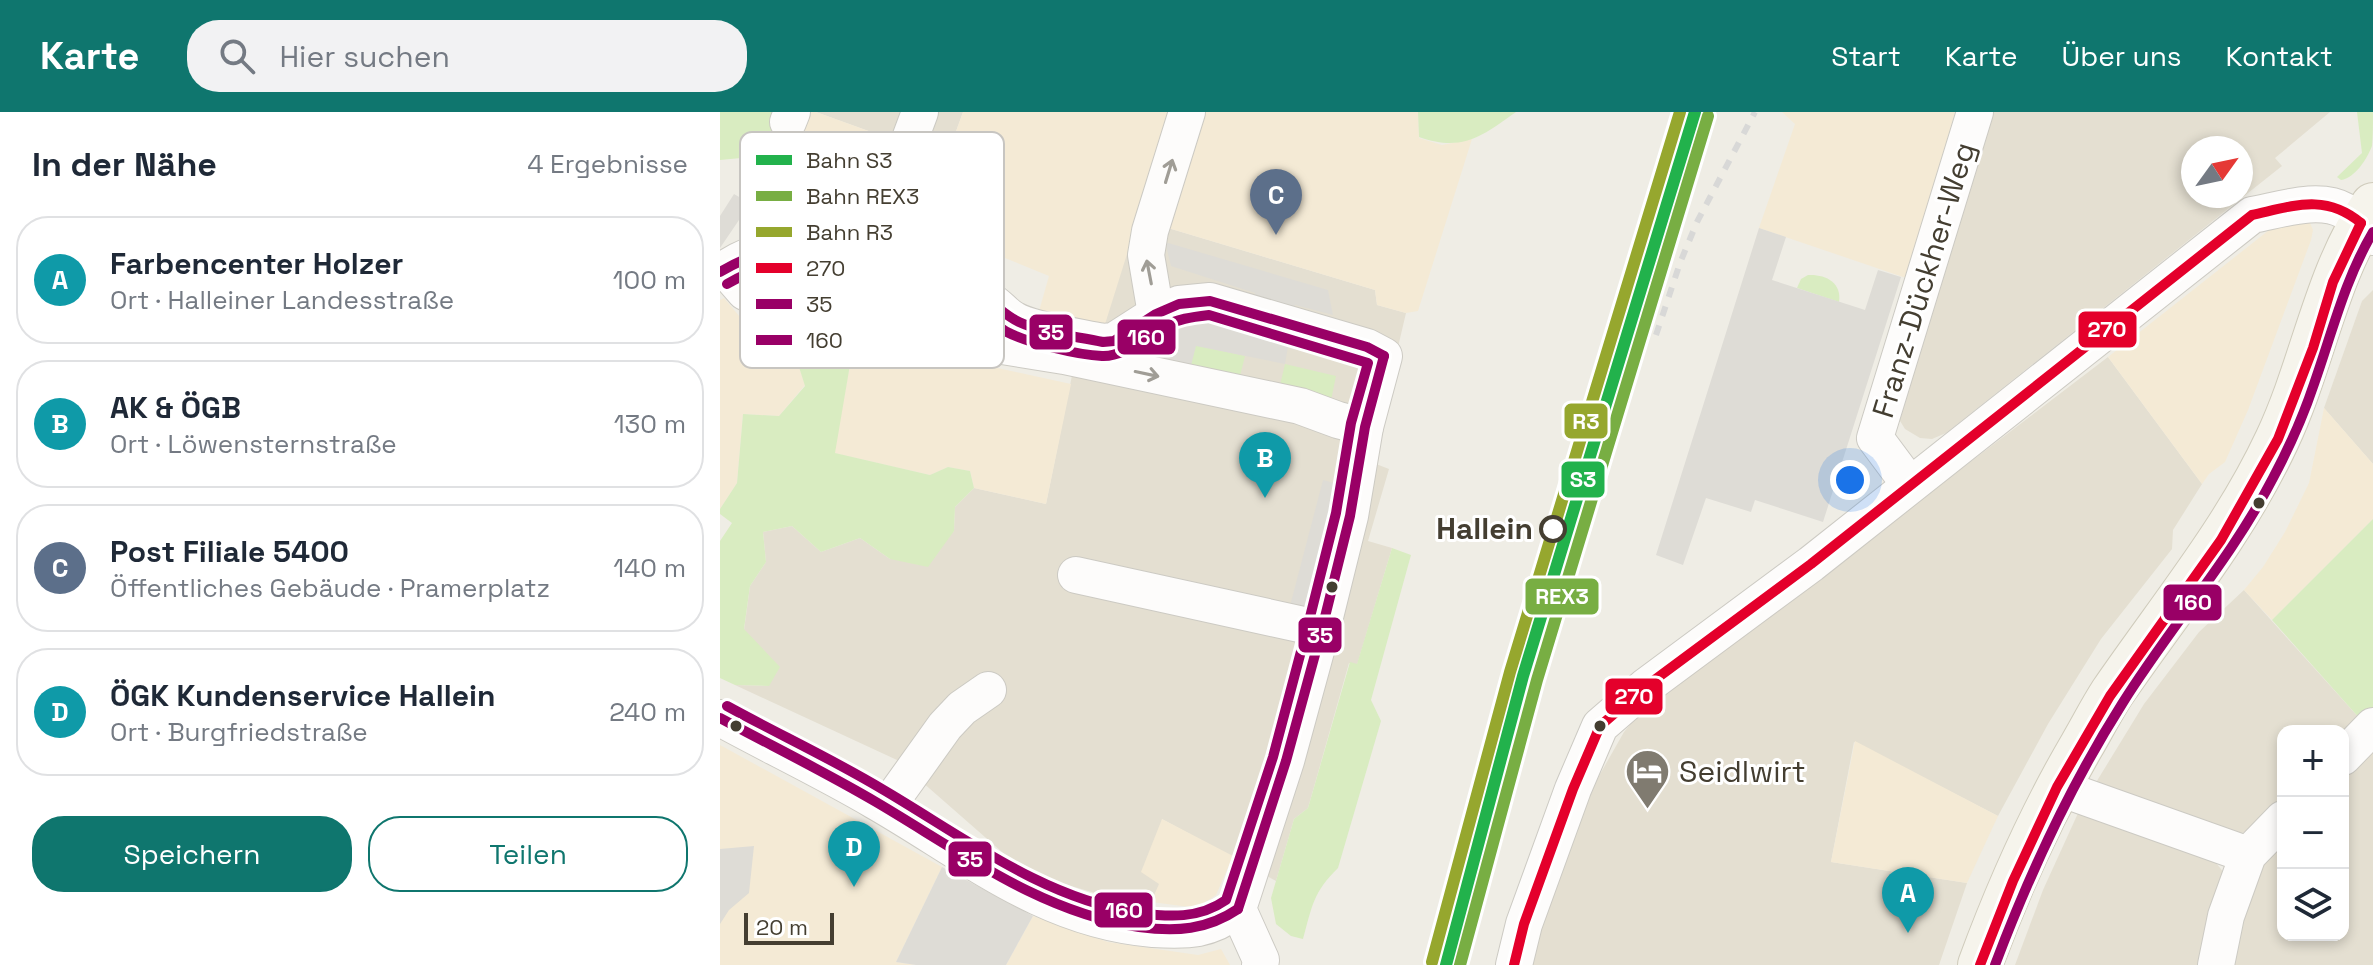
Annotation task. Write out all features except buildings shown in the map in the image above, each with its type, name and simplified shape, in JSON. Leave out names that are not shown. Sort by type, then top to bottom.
[{"type":"main road","points":[[1980,965],[2013,881],[2057,787],[2110,696],[2221,540],[2278,439],[2313,348],[2333,282],[2369,222]]},
{"type":"street","points":[[913,132],[920,112]]},
{"type":"street","points":[[1156,314],[1146,255],[1150,231],[1187,112]]},
{"type":"street","name":"Franz-Dückher-Weg","points":[[1910,485],[1875,438],[1975,112]]},
{"type":"street","points":[[1514,965],[1524,924],[1573,789],[1600,726],[1645,687],[1811,564],[2252,215],[2307,205],[2331,205],[2369,222]]},
{"type":"street","points":[[723,270],[740,287]]},
{"type":"street","points":[[720,718],[838,779],[1016,887],[1052,905],[1110,923],[1184,931],[1204,928],[1238,909],[1286,761],[1322,629],[1350,516],[1365,427],[1384,356],[1367,347],[1210,301],[1179,304],[1156,314],[1114,341],[1004,336]]},
{"type":"street","points":[[1004,311],[1028,338],[1064,356],[1300,406],[1365,427]]},
{"type":"street","points":[[1076,575],[1322,629]]},
{"type":"street","points":[[887,807],[945,726],[962,708],[988,690]]},
{"type":"street","points":[[2349,751],[2373,726]]},
{"type":"street","points":[[2057,787],[2248,855]]},
{"type":"street","points":[[2216,965],[2226,916],[2248,855],[2277,825]]},
{"type":"street","points":[[1238,909],[1261,960],[1260,965]]},
{"type":"shaded area","points":[[785,112],[816,112],[871,132],[775,132]]},
{"type":"shaded area","points":[[816,112],[963,112],[956,132],[871,132]]},
{"type":"shaded area","points":[[963,112],[1418,112],[1419,138],[1442,145],[1472,139],[1418,311],[1406,313],[1377,305],[1375,290],[1138,219],[1101,337],[1037,318],[1049,276],[1004,258],[1004,132],[956,132]]},
{"type":"shaded area","points":[[1782,112],[1955,112],[1909,279],[1759,228],[1795,124]]},
{"type":"shaded area","points":[[1989,112],[2330,112],[2275,158],[2282,166],[2253,189],[2253,136],[2181,136],[2181,208],[2229,208],[1946,433],[1932,439],[1920,438],[1905,429],[1897,416]]},
{"type":"shaded area","points":[[734,194],[740,198],[740,221],[720,248],[720,216]]},
{"type":"shaded area","points":[[2302,218],[2310,223],[2313,230],[2311,240],[2248,410],[2225,462],[2202,484],[2108,357],[2278,223]]},
{"type":"shaded area","points":[[1138,219],[1375,290],[1377,305],[1406,313],[1371,462],[1389,469],[1368,541],[1392,548],[1357,665],[1349,663],[1308,808],[1294,819],[1276,881],[1162,819],[1160,884],[1151,902],[1102,895],[1040,877],[1018,866],[897,760],[735,685],[769,686],[744,630],[750,586],[766,562],[763,532],[792,526],[821,552],[860,538],[890,559],[954,531],[955,507],[974,488],[1046,504],[1081,331]]},
{"type":"shaded area","points":[[1759,228],[1786,237],[1772,280],[1865,310],[1878,270],[1901,277],[1823,522],[1755,500],[1751,512],[1706,498],[1683,565],[1656,555]]},
{"type":"shaded area","points":[[1165,242],[1328,290],[1333,315],[1295,305],[1285,364],[1196,346],[1189,373],[1159,362],[1158,355],[1166,346],[1167,335],[1196,322],[1202,320],[1247,331],[1255,293],[1171,266]]},
{"type":"shaded area","points":[[2373,290],[2373,464],[2324,408],[2362,301]]},
{"type":"shaded area","points":[[724,298],[740,317],[740,368],[799,368],[805,385],[779,416],[743,414],[737,483],[720,509],[720,300]]},
{"type":"shaded area","points":[[2108,357],[2202,484],[2173,530],[2172,549],[2101,639],[2048,724],[1998,816],[1854,742],[1831,862],[1967,883],[1939,965],[1528,965],[1578,813],[1624,732],[1637,716]]},
{"type":"shaded area","points":[[849,368],[997,368],[1071,384],[1046,504],[974,488],[970,471],[948,467],[930,475],[834,453]]},
{"type":"shaded area","points":[[2324,408],[2373,464],[2373,519],[2272,620],[2244,590],[2285,532],[2309,483]]},
{"type":"shaded area","points":[[1323,480],[1345,486],[1313,611],[1290,606]]},
{"type":"shaded area","points":[[2244,590],[2361,720],[2349,732],[2349,725],[2277,725],[2277,805],[2260,823],[2242,833],[2226,835],[2092,789],[2144,704],[2199,632]]},
{"type":"shaded area","points":[[2373,740],[2373,965],[2232,965],[2238,931],[2251,892],[2268,857],[2277,846],[2277,941],[2349,941],[2349,765]]},
{"type":"shaded area","points":[[1855,741],[1998,816],[1967,883],[1831,862]]},
{"type":"shaded area","points":[[720,745],[942,867],[896,962],[916,965],[720,965]]},
{"type":"shaded area","points":[[2079,811],[2213,859],[2224,873],[2203,965],[2015,965],[2043,890]]},
{"type":"shaded area","points":[[1162,819],[1233,856],[1216,895],[1201,905],[1190,907],[1151,902],[1159,884],[1141,872]]},
{"type":"shaded area","points":[[754,846],[749,893],[729,910],[720,924],[720,849]]},
{"type":"shaded area","points":[[942,867],[1033,916],[1006,965],[916,965],[896,962]]},
{"type":"shaded area","points":[[1033,916],[1108,942],[1198,955],[1221,949],[1230,965],[1006,965]]},
{"type":"green space","points":[[720,112],[785,112],[775,132],[740,132],[740,158],[720,160]]},
{"type":"green space","points":[[1418,112],[1516,112],[1470,140],[1447,143],[1419,137]]},
{"type":"green space","points":[[2357,112],[2373,112],[2372,146],[2356,172],[2341,180],[2337,177],[2362,153]]},
{"type":"green space","points":[[1808,275],[1820,276],[1835,284],[1839,302],[1797,288],[1801,279]]},
{"type":"green space","points":[[1195,345],[1245,356],[1238,384],[1189,373]]},
{"type":"green space","points":[[1285,364],[1336,376],[1330,405],[1278,393]]},
{"type":"green space","points":[[799,368],[849,368],[835,453],[930,475],[948,467],[970,471],[974,488],[955,507],[954,531],[928,567],[890,559],[860,538],[821,552],[792,526],[763,532],[766,562],[750,586],[744,629],[780,667],[769,686],[735,685],[720,678],[720,541],[732,523],[720,514],[720,509],[737,483],[743,414],[779,416],[805,386]]},
{"type":"green space","points":[[2373,519],[2373,708],[2361,720],[2272,620]]},
{"type":"green space","points":[[1392,548],[1411,555],[1371,700],[1381,721],[1338,868],[1318,893],[1303,939],[1291,936],[1276,924],[1271,898],[1294,819],[1308,808],[1350,662],[1357,664]]},
{"type":"railway","points":[[1656,335],[1697,222],[1755,112]]},
{"type":"rail line","name":"R3","points":[[1432,962],[1510,672],[1680,112]]},
{"type":"rail line","name":"S3","points":[[1446,965],[1523,676],[1695,112]]},
{"type":"rail line","name":"REX3","points":[[1460,965],[1537,680],[1708,116]]},
{"type":"transit line","name":"270","points":[[1514,965],[1524,924],[1573,789],[1600,726],[1645,687],[1811,564],[2252,215],[2308,204],[2322,205],[2335,208],[2361,223]]},
{"type":"transit line","name":"270","points":[[1980,965],[2013,881],[2057,787],[2110,696],[2221,540],[2278,439],[2313,348],[2333,282],[2361,223]]},
{"type":"transit line","name":"160","points":[[1995,965],[2052,832],[2103,735],[2238,537],[2279,467],[2305,408],[2347,287],[2373,232]]},
{"type":"transit line","name":"35","points":[[720,272],[740,262]]},
{"type":"transit line","name":"160","points":[[727,284],[740,278]]},
{"type":"transit line","name":"35","points":[[1004,312],[1039,329],[1103,342],[1114,341],[1156,314],[1179,304],[1210,301],[1367,347],[1384,356]]},
{"type":"transit line","name":"160","points":[[727,706],[863,778],[1005,863],[1069,894],[1138,913],[1161,915],[1194,914],[1226,900],[1273,757],[1308,625],[1336,513],[1351,423],[1368,363],[1209,315],[1168,324],[1134,346],[1102,356],[1040,344],[1004,330]]},
{"type":"transit line","name":"35","points":[[1238,909],[1286,761],[1322,629],[1350,516],[1365,427],[1384,356]]},
{"type":"transit line","name":"35","points":[[720,718],[857,791],[1002,878],[1068,908],[1139,927],[1166,929],[1203,925],[1238,909]]},
{"type":"place","name":"Post Filiale 5400","points":[[1276,235]]},
{"type":"place","name":"AK & ÖGB","points":[[1265,498]]},
{"type":"place","name":"Hallein","points":[[1553,529]]},
{"type":"place","name":"Seidlwirt","points":[[1648,811]]},
{"type":"place","name":"ÖGK Kundenservice Hallein","points":[[854,887]]},
{"type":"place","name":"Farbencenter Holzer","points":[[1908,933]]}]
